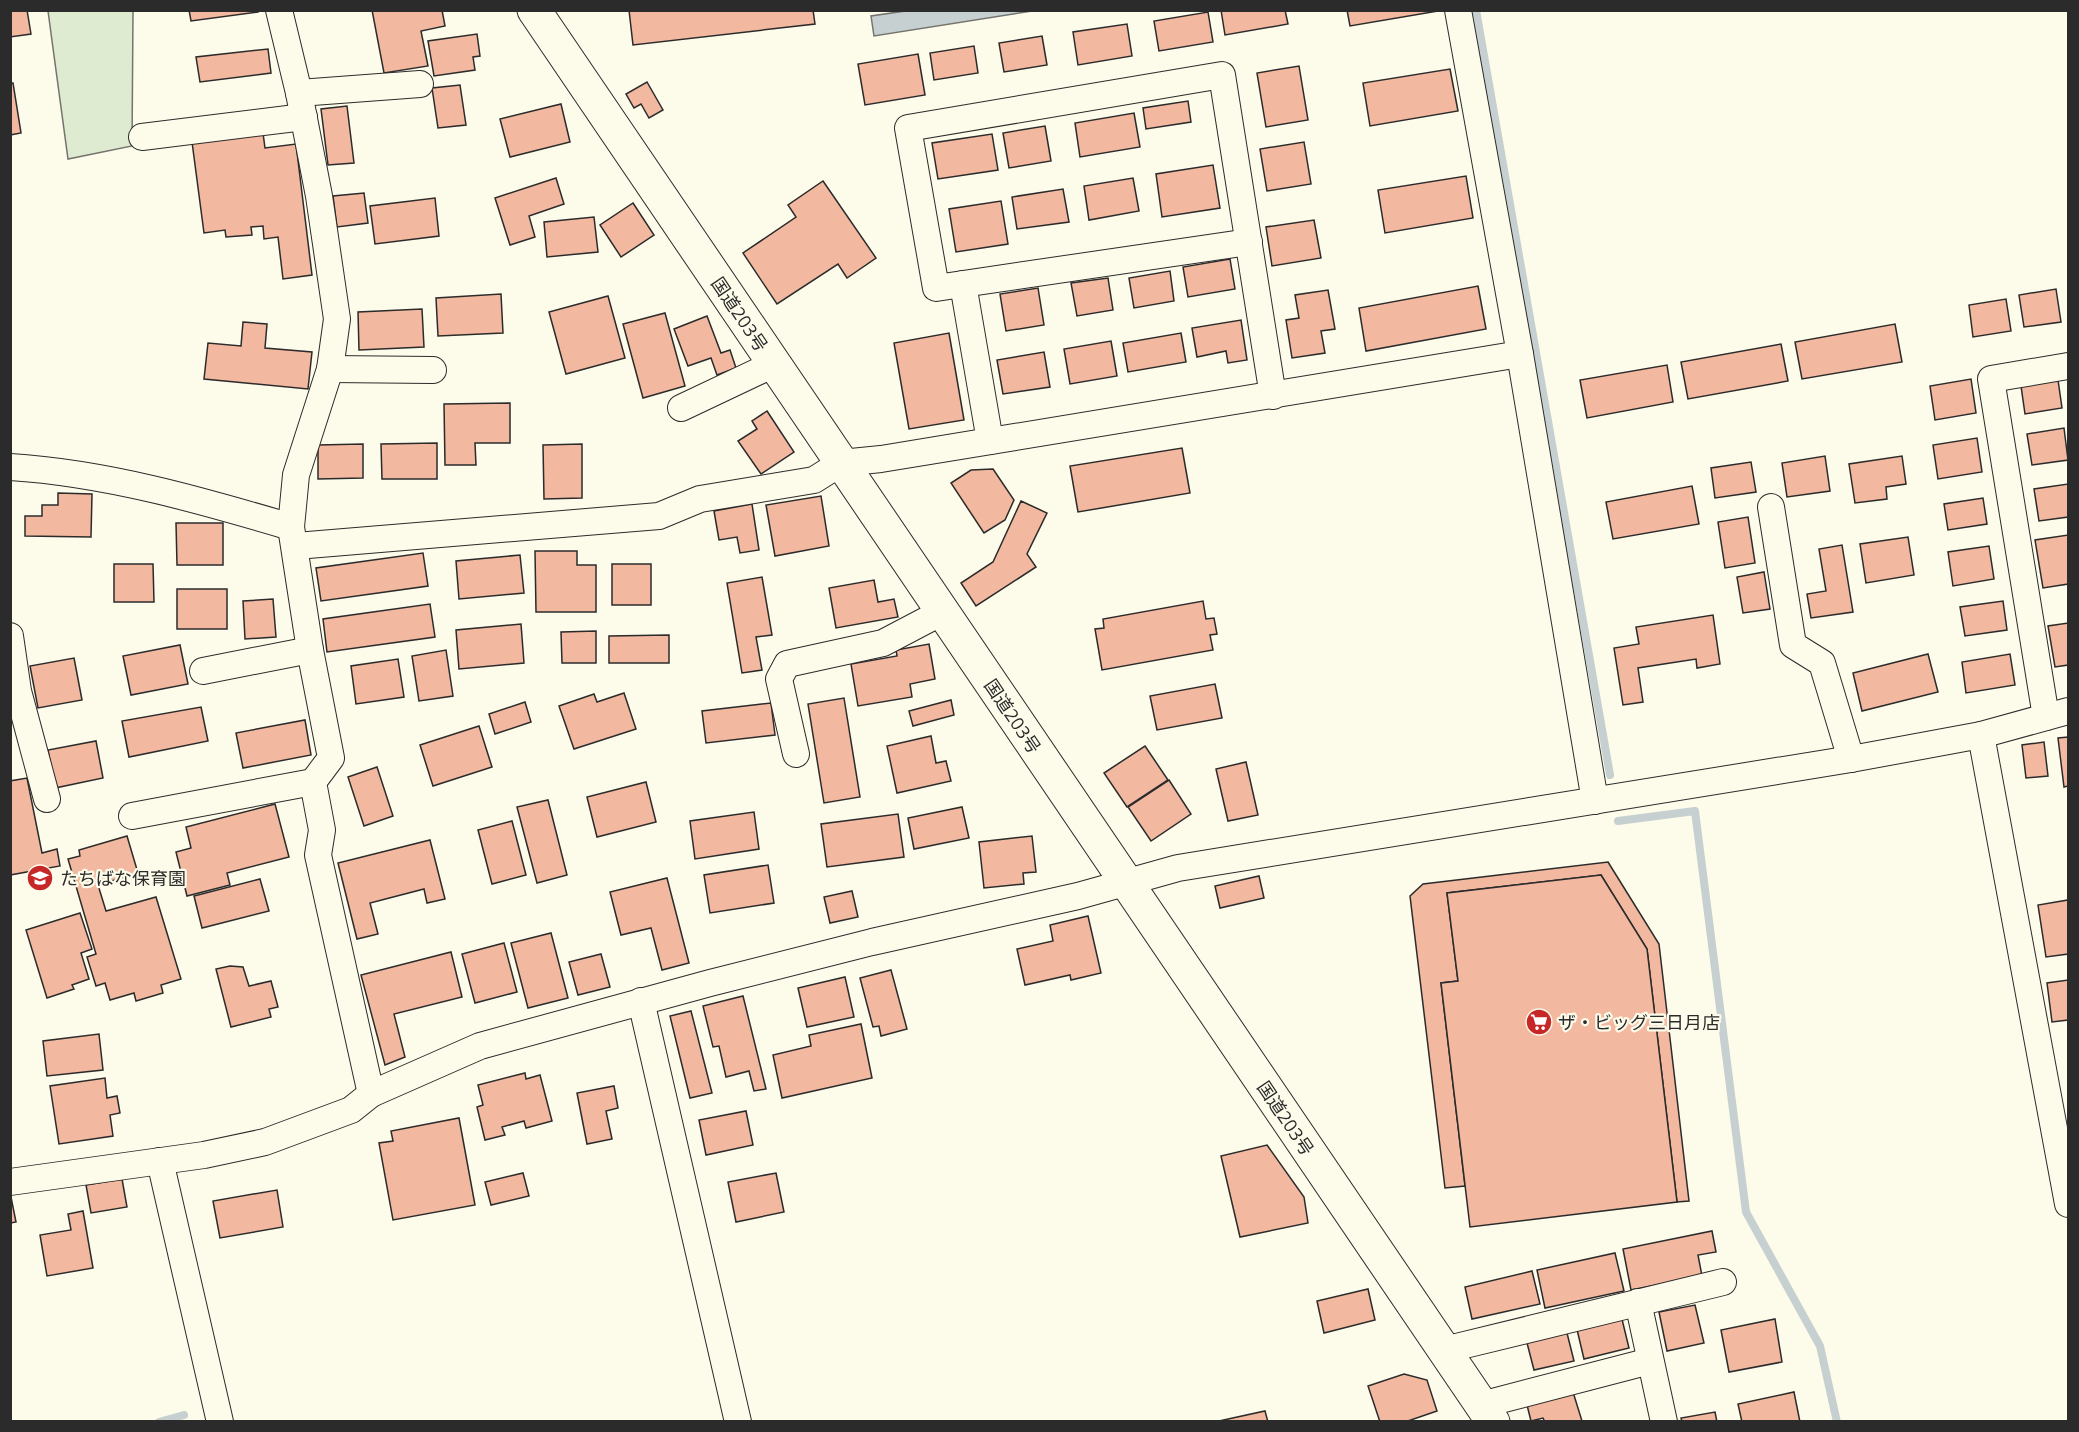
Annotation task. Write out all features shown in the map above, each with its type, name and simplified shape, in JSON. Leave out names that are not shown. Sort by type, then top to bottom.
[{"type":"highway","name":"国道203号","points":[[534,10],[1487,1413]]},
{"type":"street","points":[[132,816],[313,782],[331,758],[310,650],[293,536],[296,475],[330,369],[337,319],[302,105],[279,10]]},
{"type":"street","points":[[1458,10],[1520,354],[1595,801]]},
{"type":"street","points":[[1249,242],[936,288],[908,128],[1222,75],[1274,396]]},
{"type":"street","points":[[142,137],[420,84]]},
{"type":"street","points":[[963,284],[990,441]]},
{"type":"street","points":[[10,467],[45,469],[186,496],[293,536],[659,516],[700,499],[814,480],[841,463],[881,459],[1274,396],[1520,354]]},
{"type":"street","points":[[681,408],[774,364]]},
{"type":"street","points":[[10,1182],[160,1161],[265,1142],[351,1110],[371,1094],[480,1046],[641,1001],[872,942],[1078,896],[1178,868],[1851,759],[1981,735],[2057,714],[1991,379],[2068,366]]},
{"type":"street","points":[[330,369],[433,370]]},
{"type":"street","points":[[1771,507],[1793,645],[1822,663],[1851,759]]},
{"type":"street","points":[[796,754],[779,679],[787,664],[883,643],[942,612]]},
{"type":"street","points":[[10,636],[18,691],[47,799]]},
{"type":"street","points":[[203,671],[310,650]]},
{"type":"street","points":[[1981,735],[2068,1204]]},
{"type":"street","points":[[313,782],[322,830],[318,855],[371,1094]]},
{"type":"street","points":[[641,1001],[738,1422]]},
{"type":"street","points":[[160,1161],[220,1422]]},
{"type":"street","points":[[1444,1350],[1723,1282]]},
{"type":"street","points":[[1638,1302],[1664,1422]]},
{"type":"street","points":[[1487,1413],[1650,1361]]},
{"type":"green space","points":[[48,11],[133,11],[132,146],[68,159]]},
{"type":"shaded area","points":[[905,11],[1032,11],[874,36],[871,16]]},
{"type":"building","points":[[10,10],[27,10],[31,34],[10,37]]},
{"type":"building","points":[[189,10],[258,10],[258,12],[191,21]]},
{"type":"building","points":[[372,10],[442,10],[445,26],[421,31],[428,66],[384,73]]},
{"type":"building","points":[[629,10],[813,10],[815,24],[633,45]]},
{"type":"building","points":[[1221,10],[1285,10],[1288,24],[1225,35]]},
{"type":"building","points":[[1347,10],[1437,10],[1438,11],[1350,26]]},
{"type":"building","points":[[1208,12],[1213,42],[1159,51],[1154,21]]},
{"type":"building","points":[[1127,24],[1132,56],[1078,65],[1073,32]]},
{"type":"building","points":[[477,34],[480,56],[473,57],[475,70],[434,76],[428,41]]},
{"type":"building","points":[[1042,36],[1047,65],[1004,72],[999,43]]},
{"type":"building","points":[[974,46],[978,73],[934,80],[930,53]]},
{"type":"building","points":[[268,49],[271,73],[200,82],[196,57]]},
{"type":"building","points":[[918,54],[925,95],[865,105],[858,64]]},
{"type":"building","points":[[1299,66],[1308,120],[1266,127],[1257,73]]},
{"type":"building","points":[[1450,69],[1458,111],[1370,126],[1363,83]]},
{"type":"building","points":[[647,82],[663,110],[649,118],[641,104],[634,108],[626,94]]},
{"type":"building","points":[[10,83],[13,83],[21,133],[10,135]]},
{"type":"building","points":[[460,85],[466,125],[438,128],[432,88]]},
{"type":"building","points":[[1188,101],[1191,122],[1146,129],[1143,108]]},
{"type":"building","points":[[561,104],[570,142],[510,157],[500,119]]},
{"type":"building","points":[[347,106],[354,163],[328,165],[321,109]]},
{"type":"building","points":[[1134,113],[1140,147],[1080,157],[1075,123]]},
{"type":"building","points":[[1045,126],[1051,161],[1009,168],[1003,133]]},
{"type":"building","points":[[263,133],[265,148],[296,144],[312,275],[283,279],[278,237],[264,239],[263,226],[251,227],[252,235],[226,237],[225,230],[204,233],[192,142]]},
{"type":"building","points":[[992,134],[998,170],[938,179],[932,143]]},
{"type":"building","points":[[1304,142],[1311,184],[1267,191],[1260,149]]},
{"type":"building","points":[[1213,165],[1220,208],[1162,217],[1156,174]]},
{"type":"building","points":[[1466,176],[1473,218],[1385,233],[1378,190]]},
{"type":"building","points":[[556,178],[564,204],[529,216],[535,237],[510,245],[495,198]]},
{"type":"building","points":[[1133,178],[1139,211],[1089,220],[1084,186]]},
{"type":"building","points":[[823,181],[876,258],[847,278],[838,264],[777,304],[743,253],[796,217],[788,205]]},
{"type":"building","points":[[1063,189],[1069,222],[1017,229],[1012,197]]},
{"type":"building","points":[[364,193],[368,223],[337,227],[333,196]]},
{"type":"building","points":[[435,198],[439,236],[375,244],[370,206]]},
{"type":"building","points":[[1001,201],[1008,244],[956,252],[949,209]]},
{"type":"building","points":[[633,203],[654,235],[621,257],[600,225]]},
{"type":"building","points":[[594,217],[598,252],[547,257],[544,222]]},
{"type":"building","points":[[1314,220],[1321,258],[1272,266],[1266,227]]},
{"type":"building","points":[[1230,259],[1235,289],[1188,297],[1183,267]]},
{"type":"building","points":[[1170,271],[1174,301],[1134,308],[1129,278]]},
{"type":"building","points":[[1108,278],[1113,310],[1077,316],[1071,283]]},
{"type":"building","points":[[1478,286],[1486,329],[1366,351],[1359,308]]},
{"type":"building","points":[[1038,288],[1044,325],[1006,331],[1000,294]]},
{"type":"building","points":[[2056,289],[2061,322],[2024,327],[2019,295]]},
{"type":"building","points":[[1328,290],[1335,329],[1321,331],[1325,353],[1292,358],[1286,320],[1299,318],[1295,295]]},
{"type":"building","points":[[501,294],[503,333],[438,336],[436,298]]},
{"type":"building","points":[[608,296],[625,358],[566,374],[549,312]]},
{"type":"building","points":[[2006,299],[2011,331],[1973,337],[1969,305]]},
{"type":"building","points":[[422,309],[424,347],[359,350],[358,312]]},
{"type":"building","points":[[665,313],[685,386],[643,398],[623,324]]},
{"type":"building","points":[[707,316],[721,353],[730,350],[736,368],[717,375],[711,358],[688,366],[674,329]]},
{"type":"building","points":[[1241,320],[1247,360],[1228,363],[1226,351],[1197,357],[1192,328]]},
{"type":"building","points":[[243,322],[267,324],[265,348],[312,352],[308,389],[204,379],[208,343],[241,346]]},
{"type":"building","points":[[1895,324],[1902,362],[1802,379],[1795,342]]},
{"type":"building","points":[[949,333],[964,420],[909,429],[894,343]]},
{"type":"building","points":[[1181,333],[1186,362],[1128,372],[1123,343]]},
{"type":"building","points":[[1111,341],[1117,376],[1070,384],[1064,349]]},
{"type":"building","points":[[1781,344],[1788,381],[1688,399],[1681,362]]},
{"type":"building","points":[[1044,352],[1050,387],[1003,394],[997,360]]},
{"type":"building","points":[[1667,365],[1673,402],[1587,418],[1580,380]]},
{"type":"building","points":[[1971,379],[1976,413],[1935,420],[1930,386]]},
{"type":"building","points":[[2058,380],[2062,408],[2025,414],[2021,386]]},
{"type":"building","points":[[510,403],[510,443],[475,443],[476,465],[445,465],[444,404]]},
{"type":"building","points":[[767,411],[794,452],[761,474],[738,441],[757,429],[752,421]]},
{"type":"building","points":[[2064,428],[2068,460],[2032,465],[2027,434]]},
{"type":"building","points":[[1977,438],[1982,472],[1938,479],[1933,445]]},
{"type":"building","points":[[437,443],[437,479],[382,479],[381,444]]},
{"type":"building","points":[[363,444],[363,478],[318,479],[318,445]]},
{"type":"building","points":[[582,444],[582,498],[544,499],[543,445]]},
{"type":"building","points":[[1182,448],[1190,493],[1078,512],[1070,466]]},
{"type":"building","points":[[1825,456],[1830,491],[1787,497],[1782,463]]},
{"type":"building","points":[[1902,456],[1906,484],[1886,487],[1887,499],[1855,503],[1849,464]]},
{"type":"building","points":[[1751,462],[1756,492],[1715,498],[1711,468]]},
{"type":"building","points":[[993,469],[1014,500],[1005,520],[984,533],[951,483],[971,470]]},
{"type":"building","points":[[2068,484],[2068,517],[2039,521],[2034,489]]},
{"type":"building","points":[[1692,486],[1699,524],[1613,539],[1606,502]]},
{"type":"building","points":[[58,493],[92,494],[91,537],[25,536],[25,516],[42,516],[42,505],[58,505]]},
{"type":"building","points":[[821,496],[829,546],[775,556],[766,505]]},
{"type":"building","points":[[1983,498],[1987,524],[1948,530],[1944,504]]},
{"type":"building","points":[[1021,501],[1047,513],[1027,554],[1036,567],[976,606],[961,583],[993,562]]},
{"type":"building","points":[[752,504],[759,550],[740,553],[737,537],[719,540],[714,511]]},
{"type":"building","points":[[1748,517],[1755,563],[1725,568],[1718,522]]},
{"type":"building","points":[[176,523],[223,523],[223,565],[177,565]]},
{"type":"building","points":[[2068,535],[2068,584],[2043,588],[2035,540]]},
{"type":"building","points":[[1908,537],[1914,575],[1866,583],[1860,544]]},
{"type":"building","points":[[1842,545],[1853,612],[1811,618],[1807,594],[1826,591],[1819,549]]},
{"type":"building","points":[[1989,546],[1994,579],[1953,586],[1948,552]]},
{"type":"building","points":[[535,551],[577,551],[577,565],[596,565],[596,612],[536,612]]},
{"type":"building","points":[[423,553],[428,586],[321,601],[316,568]]},
{"type":"building","points":[[520,555],[524,593],[459,599],[456,561]]},
{"type":"building","points":[[114,564],[153,564],[154,602],[114,602]]},
{"type":"building","points":[[612,564],[651,564],[651,605],[612,605]]},
{"type":"building","points":[[1764,572],[1770,609],[1743,613],[1737,577]]},
{"type":"building","points":[[762,577],[772,635],[756,637],[762,670],[742,673],[727,583]]},
{"type":"building","points":[[874,580],[878,602],[894,599],[898,617],[836,628],[829,588]]},
{"type":"building","points":[[177,589],[227,589],[227,629],[177,629]]},
{"type":"building","points":[[273,599],[276,637],[245,639],[243,601]]},
{"type":"building","points":[[1203,601],[1206,619],[1214,618],[1217,634],[1210,635],[1213,650],[1102,670],[1095,629],[1104,628],[1103,619]]},
{"type":"building","points":[[2003,601],[2007,630],[1965,636],[1960,607]]},
{"type":"building","points":[[430,604],[435,637],[327,652],[323,619]]},
{"type":"building","points":[[1713,615],[1720,664],[1697,668],[1696,659],[1638,668],[1643,702],[1623,705],[1614,648],[1639,644],[1636,627]]},
{"type":"building","points":[[2068,623],[2068,665],[2055,667],[2048,626]]},
{"type":"building","points":[[521,624],[524,663],[459,669],[456,630]]},
{"type":"building","points":[[596,631],[596,663],[562,663],[561,632]]},
{"type":"building","points":[[669,635],[669,663],[609,663],[609,636]]},
{"type":"building","points":[[929,644],[935,679],[910,684],[912,697],[858,706],[851,664],[897,656],[896,650]]},
{"type":"building","points":[[180,645],[188,684],[131,695],[123,656]]},
{"type":"building","points":[[446,650],[453,696],[419,701],[412,656]]},
{"type":"building","points":[[1928,654],[1938,692],[1862,711],[1853,673]]},
{"type":"building","points":[[2010,654],[2015,685],[1966,693],[1962,662]]},
{"type":"building","points":[[74,658],[82,700],[38,708],[30,666]]},
{"type":"building","points":[[398,659],[404,697],[356,704],[351,666]]},
{"type":"building","points":[[1215,684],[1222,718],[1157,730],[1150,696]]},
{"type":"building","points":[[624,693],[636,729],[574,749],[559,706],[594,694],[597,702]]},
{"type":"building","points":[[844,698],[860,797],[824,803],[808,704]]},
{"type":"building","points":[[951,700],[954,715],[913,726],[909,711]]},
{"type":"building","points":[[525,702],[531,722],[495,734],[489,714]]},
{"type":"building","points":[[771,703],[775,735],[706,743],[702,711]]},
{"type":"building","points":[[201,707],[208,741],[129,757],[122,721]]},
{"type":"building","points":[[305,720],[311,755],[243,768],[236,733]]},
{"type":"building","points":[[479,726],[492,767],[433,786],[420,745]]},
{"type":"building","points":[[931,736],[936,763],[946,761],[951,781],[897,793],[887,746]]},
{"type":"building","points":[[2068,737],[2068,786],[2064,787],[2058,738]]},
{"type":"building","points":[[96,741],[103,778],[55,788],[48,750]]},
{"type":"building","points":[[2044,742],[2048,776],[2026,778],[2022,745]]},
{"type":"building","points":[[1145,746],[1168,780],[1127,807],[1104,773]]},
{"type":"building","points":[[1246,762],[1258,815],[1228,821],[1216,769]]},
{"type":"building","points":[[377,767],[393,816],[364,826],[348,777]]},
{"type":"building","points":[[27,778],[42,853],[57,849],[60,866],[10,875],[10,781]]},
{"type":"building","points":[[1169,780],[1191,814],[1151,841],[1128,807]]},
{"type":"building","points":[[646,782],[656,822],[597,837],[587,797]]},
{"type":"building","points":[[548,800],[567,875],[537,883],[517,807]]},
{"type":"building","points":[[275,804],[289,857],[227,873],[230,885],[187,896],[176,852],[191,848],[186,827]]},
{"type":"building","points":[[962,807],[969,838],[914,849],[908,818]]},
{"type":"building","points":[[754,812],[759,849],[695,859],[690,821]]},
{"type":"building","points":[[898,814],[904,857],[827,867],[821,824]]},
{"type":"building","points":[[512,821],[526,875],[492,884],[478,830]]},
{"type":"building","points":[[127,836],[138,873],[98,885],[106,911],[156,897],[181,979],[161,985],[163,993],[136,1001],[134,993],[110,1000],[105,983],[96,986],[87,957],[96,954],[68,859],[80,856],[79,850]]},
{"type":"building","points":[[1032,836],[1036,872],[1023,873],[1024,884],[984,888],[979,842]]},
{"type":"building","points":[[430,840],[445,899],[427,903],[424,889],[370,903],[378,934],[357,939],[338,863]]},
{"type":"building","points":[[1608,862],[1659,944],[1689,1201],[1677,1202],[1647,949],[1601,875],[1447,893],[1458,981],[1441,983],[1465,1186],[1445,1188],[1410,896],[1423,884]]},
{"type":"building","points":[[768,865],[774,903],[710,913],[704,875]]},
{"type":"building","points":[[1601,875],[1647,949],[1677,1202],[1470,1227],[1441,983],[1458,981],[1447,893]]},
{"type":"building","points":[[1259,876],[1264,898],[1220,908],[1215,886]]},
{"type":"building","points":[[667,878],[689,963],[662,970],[651,928],[621,935],[610,892]]},
{"type":"building","points":[[260,879],[269,911],[202,928],[194,896]]},
{"type":"building","points":[[852,891],[858,917],[830,923],[824,897]]},
{"type":"building","points":[[2068,900],[2068,954],[2046,957],[2038,905]]},
{"type":"building","points":[[80,913],[92,949],[81,953],[89,979],[72,985],[74,989],[47,998],[26,930]]},
{"type":"building","points":[[1088,916],[1101,973],[1071,980],[1070,975],[1025,985],[1017,949],[1053,941],[1050,925]]},
{"type":"building","points":[[551,933],[568,998],[528,1008],[511,943]]},
{"type":"building","points":[[504,943],[517,992],[475,1003],[462,954]]},
{"type":"building","points":[[451,952],[462,997],[394,1014],[405,1057],[385,1065],[361,975]]},
{"type":"building","points":[[601,954],[610,987],[578,995],[569,962]]},
{"type":"building","points":[[230,966],[243,967],[249,986],[271,981],[278,1007],[269,1009],[271,1017],[231,1027],[216,969]]},
{"type":"building","points":[[891,970],[907,1029],[881,1036],[879,1026],[873,1027],[860,978]]},
{"type":"building","points":[[845,977],[854,1017],[807,1027],[798,988]]},
{"type":"building","points":[[2068,980],[2068,1020],[2052,1022],[2047,983]]},
{"type":"building","points":[[743,996],[766,1089],[754,1091],[749,1071],[726,1077],[719,1046],[713,1047],[703,1006]]},
{"type":"building","points":[[691,1011],[712,1093],[690,1098],[670,1016]]},
{"type":"building","points":[[861,1024],[872,1078],[782,1098],[773,1055],[811,1046],[809,1035]]},
{"type":"building","points":[[99,1034],[103,1070],[47,1076],[43,1041]]},
{"type":"building","points":[[525,1073],[526,1079],[540,1075],[552,1121],[526,1128],[524,1121],[502,1127],[505,1135],[485,1140],[477,1107],[483,1105],[478,1085]]},
{"type":"building","points":[[105,1078],[107,1098],[117,1096],[120,1113],[110,1115],[113,1136],[59,1144],[50,1086]]},
{"type":"building","points":[[614,1086],[618,1108],[606,1111],[612,1139],[587,1144],[577,1093]]},
{"type":"building","points":[[746,1111],[753,1145],[706,1155],[699,1120]]},
{"type":"building","points":[[459,1118],[475,1205],[393,1220],[379,1143],[393,1141],[391,1131]]},
{"type":"building","points":[[1267,1145],[1304,1197],[1308,1223],[1240,1237],[1221,1156]]},
{"type":"building","points":[[523,1173],[529,1196],[491,1205],[485,1182]]},
{"type":"building","points":[[776,1173],[784,1212],[736,1222],[728,1182]]},
{"type":"building","points":[[122,1179],[127,1207],[91,1213],[86,1185]]},
{"type":"building","points":[[277,1190],[283,1227],[220,1238],[213,1201]]},
{"type":"building","points":[[10,1192],[16,1222],[10,1223]]},
{"type":"building","points":[[83,1211],[93,1268],[47,1276],[40,1235],[71,1230],[68,1214]]},
{"type":"building","points":[[1712,1231],[1716,1252],[1698,1255],[1702,1276],[1631,1290],[1623,1249]]},
{"type":"building","points":[[1615,1253],[1624,1291],[1545,1308],[1537,1270]]},
{"type":"building","points":[[1532,1271],[1540,1304],[1472,1319],[1465,1287]]},
{"type":"building","points":[[1368,1289],[1375,1320],[1324,1333],[1317,1301]]},
{"type":"building","points":[[1695,1305],[1704,1343],[1667,1351],[1659,1312]]},
{"type":"building","points":[[1620,1311],[1629,1348],[1584,1359],[1575,1321]]},
{"type":"building","points":[[1775,1319],[1782,1362],[1729,1372],[1721,1330]]},
{"type":"building","points":[[1566,1329],[1574,1361],[1534,1370],[1526,1339]]},
{"type":"building","points":[[1404,1374],[1427,1380],[1437,1411],[1405,1422],[1380,1422],[1368,1386]]},
{"type":"building","points":[[1573,1392],[1582,1421],[1545,1422],[1543,1418],[1531,1421],[1527,1405]]},
{"type":"building","points":[[1794,1392],[1800,1422],[1742,1422],[1738,1404]]},
{"type":"building","points":[[1265,1411],[1268,1422],[1219,1421]]},
{"type":"building","points":[[1715,1412],[1717,1422],[1682,1422],[1681,1418]]},
{"type":"waterway","points":[[1476,10],[1610,775]]},
{"type":"waterway","points":[[1618,821],[1695,811],[1746,1212],[1820,1346],[1837,1422]]},
{"type":"waterway","points":[[159,1422],[184,1415]]},
{"type":"place","name":"たちばな保育園","points":[[40,878]]},
{"type":"place","name":"ザ・ビッグ三日月店","points":[[1539,1022]]}]
